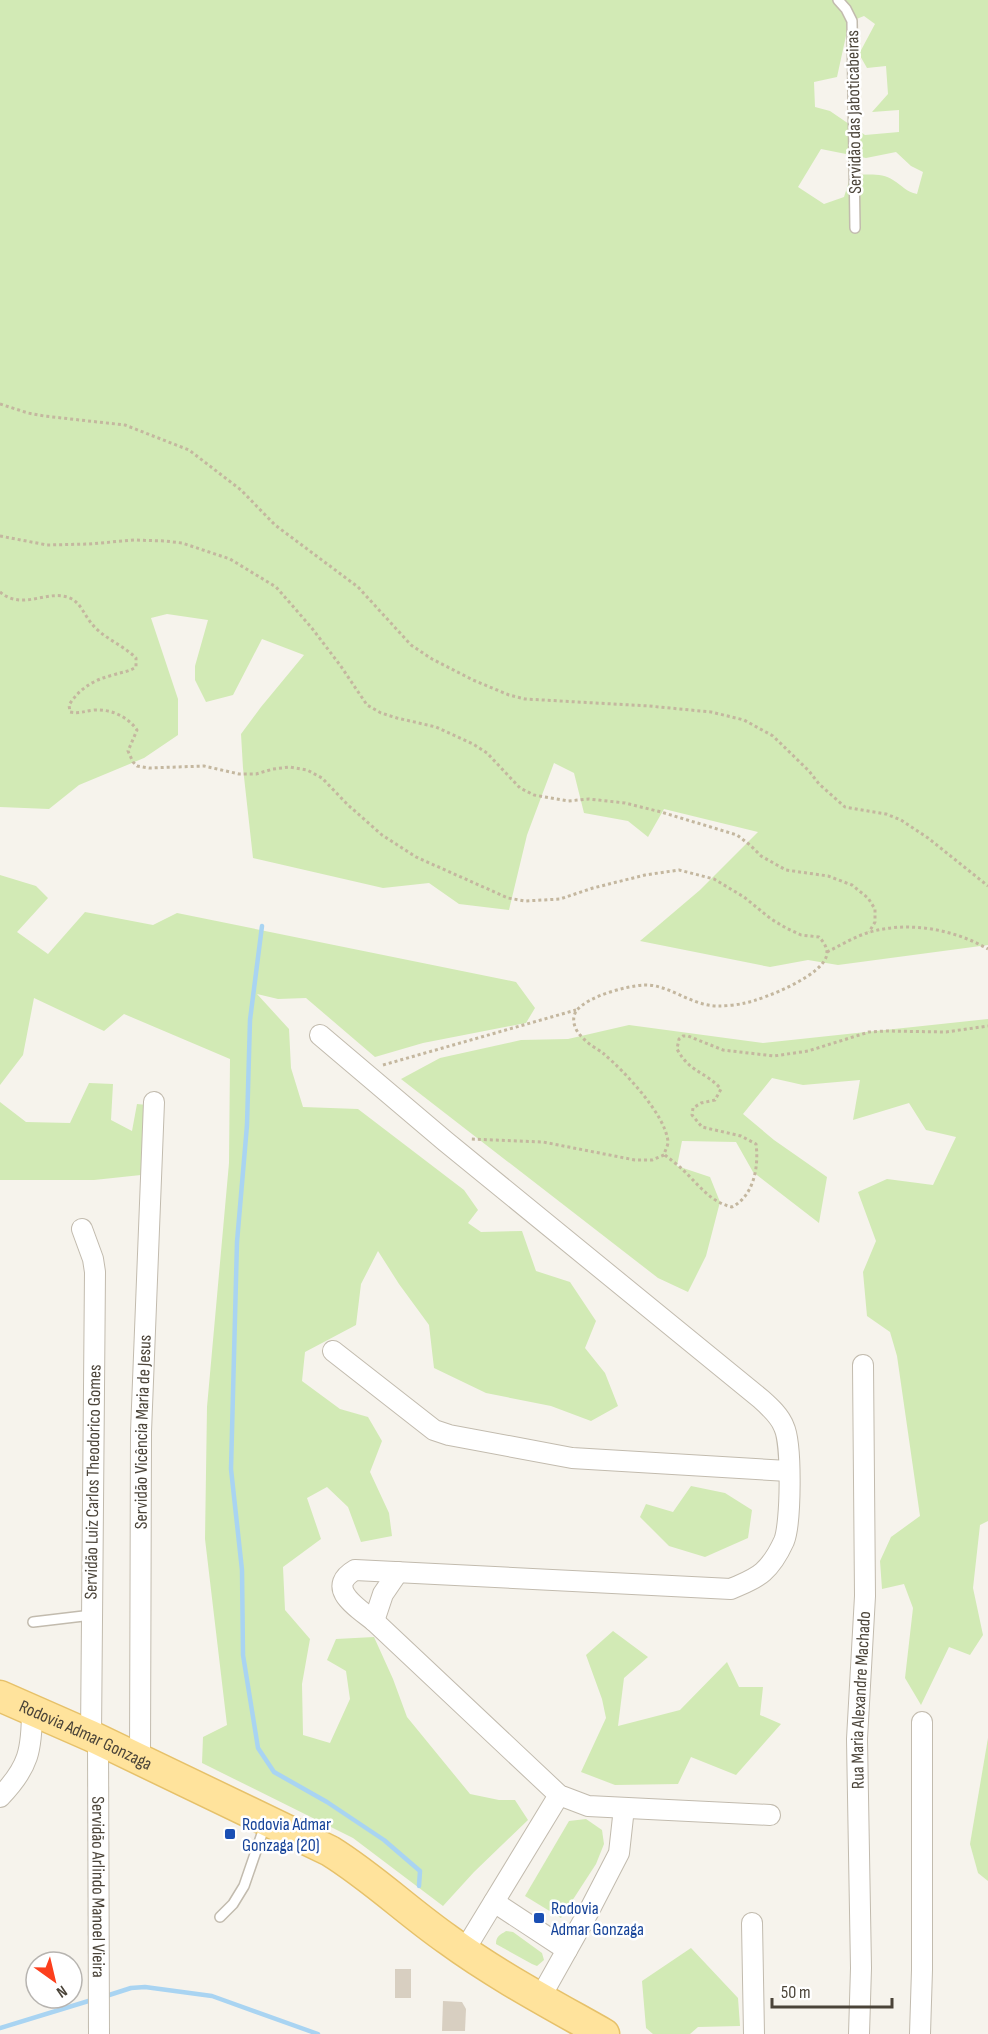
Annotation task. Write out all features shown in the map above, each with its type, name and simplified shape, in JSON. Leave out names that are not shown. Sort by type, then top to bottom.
[{"type":"main road","name":"Rodovia Admar Gonzaga","points":[[0,1696],[95,1738],[305,1838],[345,1861],[464,1951],[604,2034]]},
{"type":"street","points":[[320,1035],[445,1141],[761,1398],[775,1412],[784,1427],[788,1440],[788,1523],[784,1541],[764,1572],[731,1589],[355,1570],[345,1576],[342,1582],[344,1594],[559,1795],[588,1806],[770,1815]]},
{"type":"street","name":"Servidão Vicência Maria de Jesus","points":[[140,1760],[141,1432],[154,1102]]},
{"type":"street","name":"Servidão Luiz Carlos Theodorico Gomes","points":[[82,1229],[93,1259],[95,1272],[92,1615],[95,1738]]},
{"type":"street","points":[[333,1351],[434,1430],[449,1435],[572,1458],[788,1471]]},
{"type":"street","name":"Rua Maria Alexandre Machado","points":[[860,2034],[857,1739],[865,1596],[863,1365]]},
{"type":"street","points":[[374,1621],[382,1594],[398,1572]]},
{"type":"street","points":[[0,1797],[16,1781],[24,1768],[32,1734],[32,1709]]},
{"type":"street","points":[[920,2034],[922,1722]]},
{"type":"street","name":"Servidão Arlindo Manoel Vieira","points":[[95,1738],[99,2034]]},
{"type":"street","points":[[464,1951],[559,1795]]},
{"type":"street","points":[[540,1998],[591,1909],[619,1853],[624,1808]]},
{"type":"street","points":[[494,1902],[567,1950]]},
{"type":"street","points":[[752,1923],[754,2034]]},
{"type":"lane","name":"Servidão das Jaboticabeiras","points":[[838,0],[852,21],[855,228]]},
{"type":"lane","points":[[33,1622],[92,1615]]},
{"type":"lane","points":[[220,1917],[233,1904],[244,1887],[267,1820]]},
{"type":"path","points":[[0,404],[36,414],[125,425],[189,450],[241,490],[275,525],[357,587],[411,645],[473,681],[525,699],[711,712],[759,726],[773,735],[819,784],[846,807],[886,813],[901,819],[988,886]]},
{"type":"path","points":[[0,536],[47,544],[89,544],[135,540],[182,543],[230,560],[276,587],[311,627],[367,705],[381,713],[436,727],[473,744],[487,753],[520,788],[534,795],[568,801],[589,799],[625,802],[661,812],[736,835],[761,856],[786,870],[828,876],[852,885],[868,898],[875,909],[875,922],[869,932]]},
{"type":"path","points":[[0,592],[20,601],[54,595],[71,598],[83,610],[92,625],[128,649],[136,658],[136,667],[128,672],[111,675],[91,683],[77,693],[69,705],[70,712],[79,714],[98,710],[114,712],[132,723],[137,730],[129,751],[137,766],[149,768],[204,766],[238,774],[256,774],[290,767],[307,770],[322,778],[382,836],[416,857],[508,898],[525,901],[560,899],[645,875],[679,870],[696,873],[729,887],[786,928],[801,935],[819,937],[827,952],[824,964],[804,978],[744,1004],[717,1006],[693,1002],[657,986],[644,985],[613,991],[577,1009],[361,1071]]},
{"type":"path","points":[[827,952],[869,932],[903,926],[948,933],[972,940],[988,949]]},
{"type":"path","points":[[445,1141],[525,1140],[635,1160],[652,1160],[664,1155],[668,1144],[665,1129],[657,1115],[636,1085],[604,1054],[581,1037],[574,1027],[573,1016],[577,1009]]},
{"type":"path","points":[[664,1155],[720,1204],[732,1208],[742,1202],[750,1188],[758,1162],[756,1144],[741,1136],[702,1126],[692,1115],[693,1108],[701,1103],[715,1100],[721,1089],[712,1079],[696,1071],[684,1061],[677,1049],[679,1039],[684,1036],[723,1050],[774,1056],[808,1051],[869,1032],[946,1032],[988,1026]]},
{"type":"green space","points":[[0,0],[988,0],[988,945],[838,965],[808,960],[770,967],[640,941],[700,890],[758,832],[664,809],[648,837],[628,821],[584,813],[574,773],[554,763],[527,835],[509,910],[459,904],[429,883],[383,888],[253,858],[241,734],[304,655],[262,639],[233,695],[206,702],[195,680],[195,666],[208,620],[167,614],[151,618],[178,699],[178,735],[144,758],[79,785],[49,809],[0,807]],"holes":[[[864,16],[875,24],[859,54],[867,68],[886,66],[888,94],[872,112],[899,110],[899,132],[865,135],[830,111],[815,107],[814,82],[837,77],[849,22]],[[821,149],[866,158],[896,152],[911,166],[923,172],[917,194],[910,192],[889,177],[873,174],[851,175],[844,197],[824,204],[798,187]]]},
{"type":"green space","points":[[0,875],[36,886],[48,898],[17,932],[48,954],[85,912],[153,925],[177,913],[516,982],[535,1008],[526,1023],[423,1043],[375,1057],[306,998],[278,999],[257,994],[289,1029],[291,1068],[303,1107],[358,1109],[464,1190],[478,1210],[468,1223],[481,1232],[522,1231],[536,1271],[570,1282],[596,1321],[585,1348],[605,1373],[618,1406],[591,1421],[551,1406],[486,1393],[434,1368],[429,1325],[378,1251],[361,1284],[356,1325],[305,1352],[302,1381],[340,1409],[368,1417],[382,1441],[370,1472],[389,1513],[392,1536],[361,1542],[348,1507],[327,1487],[307,1498],[321,1539],[283,1567],[285,1610],[310,1639],[302,1684],[303,1735],[330,1743],[350,1699],[346,1671],[327,1660],[336,1639],[374,1637],[407,1717],[470,1794],[499,1800],[515,1800],[528,1820],[474,1872],[443,1906],[353,1838],[202,1763],[203,1737],[227,1725],[205,1539],[207,1407],[229,1163],[230,1059],[124,1014],[104,1031],[34,998],[23,1055],[0,1085]]},
{"type":"green space","points":[[988,1019],[988,1521],[980,1525],[973,1588],[983,1635],[970,1655],[949,1647],[921,1705],[905,1678],[913,1608],[904,1584],[882,1589],[880,1561],[891,1537],[920,1516],[897,1356],[890,1332],[867,1316],[863,1272],[876,1241],[858,1192],[887,1179],[933,1185],[956,1137],[926,1130],[909,1103],[853,1120],[860,1080],[803,1085],[772,1078],[743,1114],[774,1140],[827,1177],[819,1223],[753,1172],[736,1142],[682,1141],[677,1166],[710,1177],[720,1202],[706,1256],[688,1292],[658,1278],[401,1079],[440,1058],[521,1040],[568,1039],[629,1025],[763,1043]]},
{"type":"green space","points":[[89,1083],[113,1084],[111,1120],[132,1131],[137,1104],[147,1105],[141,1175],[94,1180],[0,1180],[0,1102],[26,1122],[70,1123]]},
{"type":"green space","points":[[691,1486],[725,1493],[752,1510],[748,1538],[705,1557],[669,1546],[640,1517],[646,1504],[673,1512]]},
{"type":"green space","points":[[613,1631],[648,1657],[624,1678],[618,1726],[680,1710],[727,1662],[739,1687],[763,1687],[760,1715],[781,1724],[736,1775],[691,1757],[678,1784],[615,1785],[581,1772],[606,1718],[602,1699],[586,1655]]},
{"type":"green space","points":[[988,1738],[988,1881],[978,1873],[970,1844]]},
{"type":"green space","points":[[586,1819],[602,1830],[604,1844],[596,1864],[561,1918],[525,1896],[569,1821]]},
{"type":"green space","points":[[506,1931],[513,1932],[542,1953],[544,1960],[537,1966],[496,1944],[498,1937]]},
{"type":"green space","points":[[691,1948],[738,1998],[740,2026],[698,2027],[690,2034],[653,2034],[646,2028],[642,1981]]},
{"type":"building","points":[[395,1969],[411,1969],[411,1998],[395,1998]]},
{"type":"building","points":[[443,2001],[462,2002],[466,2009],[465,2031],[442,2031]]},
{"type":"waterway","points":[[262,926],[250,1020],[247,1125],[237,1242],[231,1469],[242,1570],[243,1655],[258,1748],[274,1772],[327,1802],[384,1840],[420,1871],[419,1886]]},
{"type":"waterway","points":[[103,1997],[131,1988],[145,1987],[212,1996],[318,2034]]},
{"type":"waterway","points":[[0,2028],[95,1999]]},
{"type":"place","name":"Rodovia Admar Gonzaga (20)","points":[[230,1834]]},
{"type":"place","name":"Rodovia Admar Gonzaga","points":[[539,1918]]}]
